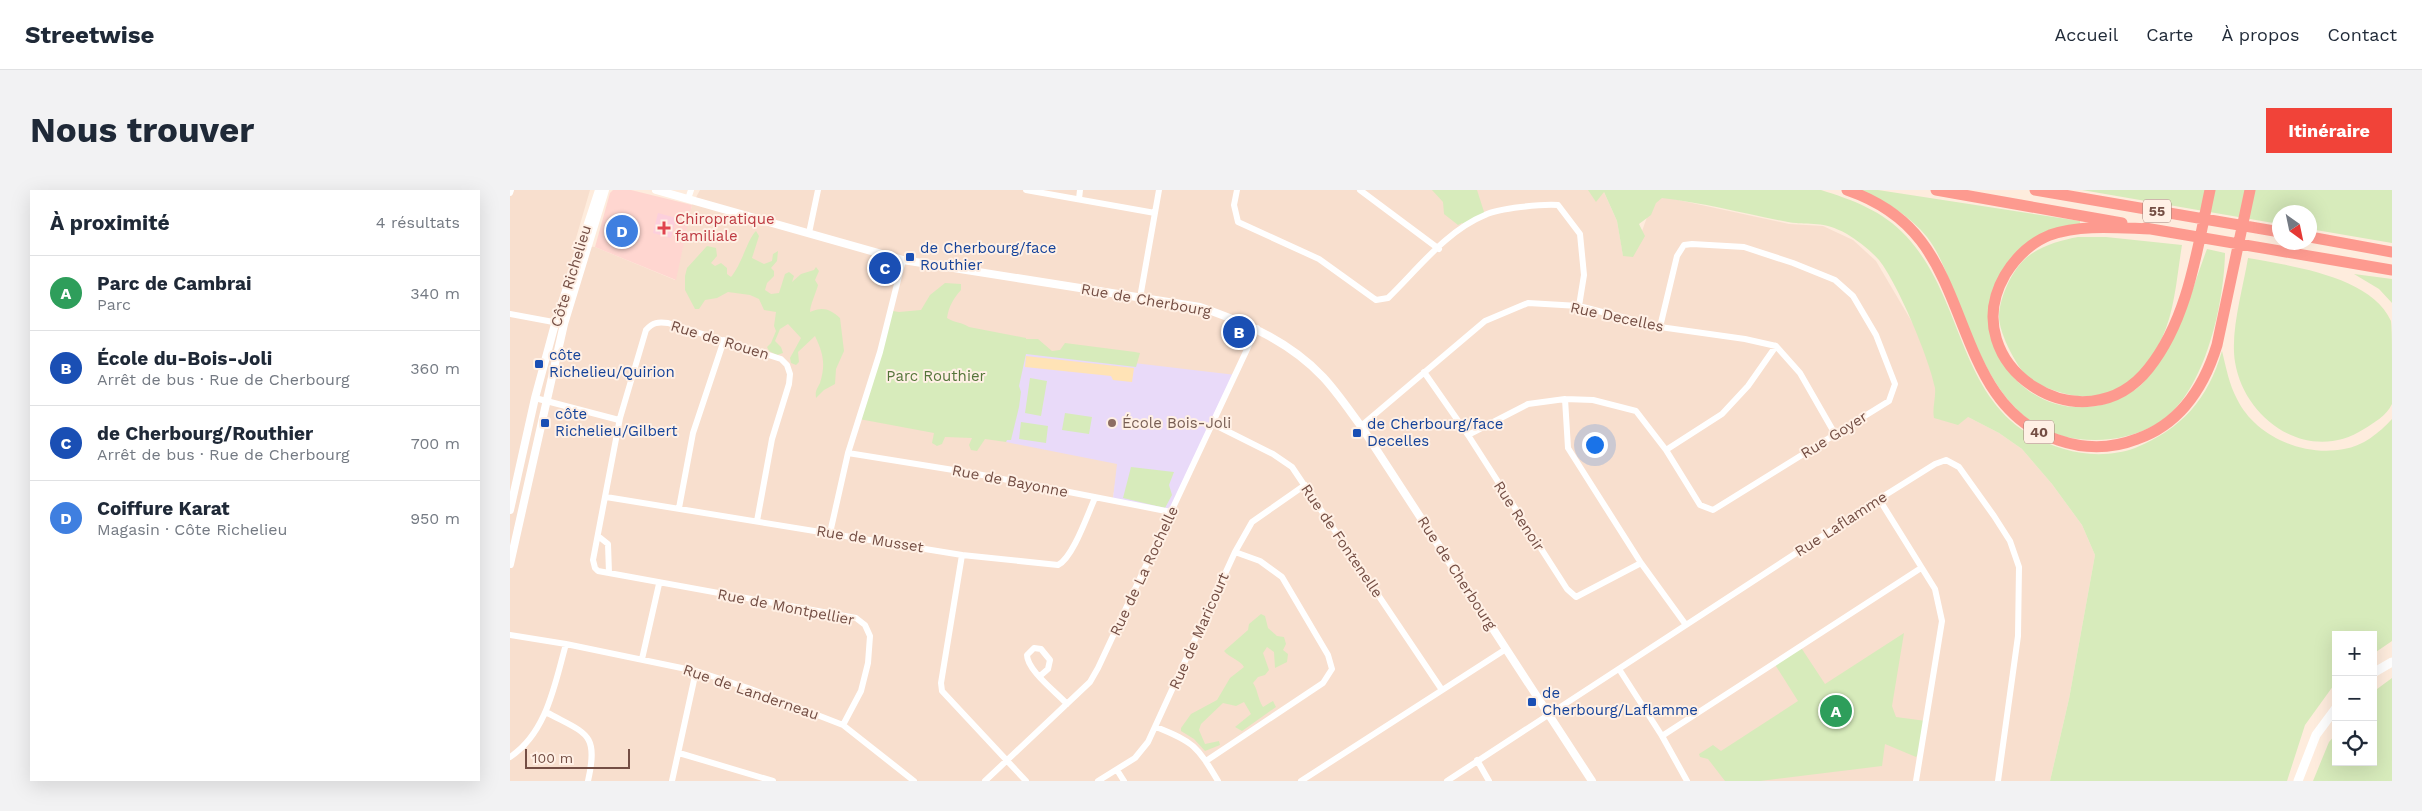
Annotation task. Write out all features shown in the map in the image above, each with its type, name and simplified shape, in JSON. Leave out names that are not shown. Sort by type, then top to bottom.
[{"type":"highway","name":"40","points":[[1847,190],[1887,209],[1904,222],[1921,241],[1938,270],[1985,376],[2006,407],[2019,420],[2037,431],[2072,444],[2103,446],[2130,442],[2156,430],[2186,407],[2202,384],[2212,362],[2250,190]]},
{"type":"highway","points":[[1936,190],[2392,270]]},
{"type":"highway","name":"55","points":[[2035,190],[2272,231]]},
{"type":"highway","points":[[2151,229],[2086,228],[2064,231],[2037,242],[2013,263],[1998,293],[1995,310],[1995,328],[2006,360],[2026,382],[2054,398],[2080,402],[2105,398],[2131,386],[2148,369],[2168,336],[2182,304],[2196,256],[2210,190]]},
{"type":"highway","points":[[2317,238],[2392,252]]},
{"type":"main road","points":[[2377,671],[2392,662]]},
{"type":"main road","points":[[2298,781],[2316,735],[2332,713]]},
{"type":"street","name":"Côte Richelieu","points":[[510,510],[535,398],[555,324],[599,190]]},
{"type":"street","name":"Côte Richelieu","points":[[510,564],[564,324],[605,190]]},
{"type":"street","name":"Rue de Cherbourg","points":[[656,190],[903,260],[1200,307],[1257,328],[1293,351],[1323,377],[1361,426],[1592,781]]},
{"type":"street","points":[[688,199],[690,190]]},
{"type":"street","points":[[809,232],[818,190]]},
{"type":"street","points":[[1026,190],[1155,213]]},
{"type":"street","points":[[1079,199],[1080,190]]},
{"type":"street","points":[[1140,298],[1159,190]]},
{"type":"street","points":[[1237,190],[1234,205],[1238,222],[1319,259],[1376,300],[1388,298],[1450,236],[1486,214],[1546,204],[1558,205],[1580,234],[1584,274],[1579,306]]},
{"type":"street","points":[[1360,190],[1439,248]]},
{"type":"street","name":"Rue Goyer","points":[[1468,435],[1528,404],[1565,400],[1592,400],[1636,410],[1666,450],[1700,505],[1713,510],[1889,401],[1895,384],[1876,335],[1853,296],[1835,280],[1793,263],[1744,247],[1684,245],[1677,256],[1660,327]]},
{"type":"street","points":[[830,533],[848,453],[880,352],[903,260]]},
{"type":"street","name":"Rue Decelles","points":[[1361,426],[1485,321],[1528,304],[1579,306],[1660,327],[1745,339],[1776,346]]},
{"type":"street","points":[[510,314],[555,324],[564,324]]},
{"type":"street","name":"Rue de Rouen","points":[[609,573],[598,572],[593,564],[619,420],[646,330],[651,324],[658,322],[668,323],[781,359],[787,365],[790,374],[789,384],[772,439],[757,521]]},
{"type":"street","name":"Rue de La Rochelle","points":[[985,781],[1090,682],[1257,328]]},
{"type":"street","points":[[679,508],[693,433],[724,340]]},
{"type":"street","points":[[1666,450],[1722,414],[1748,386],[1776,346],[1800,373],[1835,434]]},
{"type":"street","name":"Rue Renoir","points":[[1424,372],[1468,435],[1566,589],[1576,597],[1641,563]]},
{"type":"street","points":[[535,398],[619,420]]},
{"type":"street","points":[[1565,400],[1568,448],[1641,563],[1686,625]]},
{"type":"street","name":"Rue de Fontenelle","points":[[1213,424],[1273,454],[1292,467],[1442,690]]},
{"type":"street","name":"Rue de Bayonne","points":[[848,453],[972,473],[1171,512]]},
{"type":"street","name":"Rue Laflamme","points":[[1447,781],[1879,500],[1935,464],[1946,460],[1959,467],[2010,541],[2019,567],[2018,636],[1998,781]]},
{"type":"street","name":"Rue de Maricourt","points":[[1098,781],[1135,758],[1148,742],[1235,552],[1252,522],[1305,486]]},
{"type":"street","name":"Rue de Musset","points":[[606,497],[962,555],[1058,565],[1070,553],[1095,498]]},
{"type":"street","points":[[1879,500],[1935,589],[1942,621],[1916,781]]},
{"type":"street","points":[[598,536],[608,544],[609,573]]},
{"type":"street","points":[[1206,761],[1323,683],[1332,670],[1328,655],[1282,577],[1260,561],[1235,552]]},
{"type":"street","points":[[962,555],[941,683],[942,691],[1026,781]]},
{"type":"street","points":[[1662,736],[1921,568]]},
{"type":"street","name":"Rue de Montpellier","points":[[609,573],[659,584],[856,618],[865,625],[870,636],[868,663],[861,691],[843,725]]},
{"type":"street","points":[[642,659],[659,584]]},
{"type":"street","name":"Rue de Landerneau","points":[[510,636],[566,644],[642,659],[696,671],[748,688],[843,725],[914,781]]},
{"type":"street","points":[[510,757],[521,750],[546,712],[566,644]]},
{"type":"street","points":[[1301,781],[1506,649]]},
{"type":"street","points":[[1619,669],[1662,736],[1687,781]]},
{"type":"street","points":[[672,781],[696,671]]},
{"type":"street","points":[[1040,676],[1067,704]]},
{"type":"street","points":[[546,712],[586,734],[591,743],[593,759],[588,781]]},
{"type":"street","points":[[1156,727],[1181,737],[1192,744],[1206,761],[1218,781]]},
{"type":"street","points":[[679,753],[773,781]]},
{"type":"street","points":[[1477,760],[1489,781]]},
{"type":"street","points":[[1117,770],[1124,781]]},
{"type":"shaded area","points":[[510,190],[590,190],[574,245],[595,247],[675,280],[692,205],[700,190],[1603,190],[1617,221],[1623,255],[1633,256],[1655,195],[1789,224],[1823,226],[1853,240],[1876,261],[1968,417],[1999,433],[2022,449],[2052,484],[2082,525],[2095,555],[2069,699],[2050,781],[510,781]],"holes":[[[1118,464],[1130,501],[1113,498]]]},
{"type":"shaded area","points":[[613,190],[631,190],[692,205],[676,280],[595,247],[610,193]]},
{"type":"shaded area","name":"Chiropratique familiale","points":[[658,213],[676,218],[671,238],[653,233]]},
{"type":"shaded area","name":"École Bois-Joli","points":[[1023,350],[1236,375],[1171,512],[1113,498],[1117,464],[1006,442]]},
{"type":"green space","points":[[1432,190],[1477,190],[1485,215],[1465,226],[1462,223],[1458,225],[1444,214],[1443,202]]},
{"type":"green space","points":[[1588,190],[1821,190],[1867,207],[1897,227],[1927,264],[1943,294],[1968,357],[1983,386],[2002,412],[2029,434],[2064,449],[2091,454],[2118,453],[2135,448],[2166,432],[2179,422],[2201,398],[2209,384],[2222,351],[2232,387],[2245,412],[2256,424],[2282,441],[2313,450],[2344,449],[2358,445],[2370,438],[2392,419],[2392,641],[2377,651],[2377,631],[2332,631],[2332,688],[2305,725],[2287,781],[2050,781],[2069,699],[2095,555],[2082,525],[2052,484],[2022,449],[1999,433],[1968,417],[1958,425],[1934,418],[1935,388],[1932,375],[1912,322],[1895,286],[1879,260],[1868,249],[1851,237],[1831,227],[1788,222],[1662,198],[1656,203],[1651,215],[1639,224],[1645,236],[1633,257],[1623,256],[1617,221],[1604,192],[1596,202]]},
{"type":"green space","points":[[1860,190],[1878,190],[2080,221],[2080,224],[2057,229],[1999,280],[1993,318],[1994,343],[2006,367],[2017,381],[2030,392],[2060,405],[2094,406],[2126,395],[2141,385],[2164,354],[2173,338],[2188,303],[2207,249],[2225,253],[2221,298],[2215,323],[2208,348],[2186,394],[2172,412],[2155,425],[2137,433],[2118,438],[2078,439],[2051,432],[2029,420],[2010,402],[1995,382],[1971,334],[1941,260],[1927,237],[1913,222],[1896,209]]},
{"type":"green space","points":[[2082,190],[2392,190],[2392,243],[2317,230],[2317,205],[2272,205],[2272,223]]},
{"type":"green space","points":[[756,231],[759,236],[752,258],[764,264],[772,261],[773,254],[778,251],[777,261],[771,268],[774,271],[774,276],[767,283],[765,290],[771,294],[779,293],[785,274],[789,272],[794,276],[792,282],[801,274],[814,270],[816,267],[819,271],[815,280],[818,285],[810,312],[825,309],[840,318],[844,351],[836,369],[835,384],[824,390],[816,398],[823,364],[822,353],[815,336],[798,352],[799,362],[796,365],[791,363],[790,358],[801,338],[788,324],[780,329],[775,341],[781,347],[783,353],[777,355],[769,351],[767,347],[771,343],[776,331],[774,326],[776,312],[764,310],[759,299],[750,295],[728,292],[717,298],[705,300],[699,309],[695,309],[685,290],[687,268],[707,246],[716,248],[717,256],[711,263],[715,266],[721,263],[727,268],[727,274],[731,277]]},
{"type":"green space","points":[[2078,237],[2106,237],[2182,245],[2170,316],[2162,338],[2153,354],[2131,380],[2103,394],[2088,396],[2071,395],[2032,381],[2021,369],[2005,341],[1999,315],[2008,284],[2016,269],[2026,258],[2051,244]]},
{"type":"green space","points":[[2248,258],[2307,270],[2348,283],[2366,293],[2381,306],[2391,321],[2392,404],[2387,412],[2364,429],[2343,439],[2322,442],[2302,439],[2283,431],[2266,419],[2252,403],[2241,384],[2235,362],[2234,337]]},
{"type":"green space","points":[[2354,274],[2392,279],[2392,303],[2379,289]]},
{"type":"green space","name":"Parc Routhier","points":[[945,283],[961,284],[961,290],[949,310],[947,318],[950,320],[969,327],[1026,339],[1038,339],[1052,351],[1060,350],[1065,343],[1140,353],[1136,367],[1026,354],[1019,386],[1021,392],[1019,407],[1011,440],[1006,442],[985,439],[977,451],[971,450],[969,445],[972,438],[945,437],[942,444],[937,446],[932,443],[934,433],[859,419],[893,311],[921,310],[930,295]]},
{"type":"green space","points":[[1030,378],[1047,381],[1041,416],[1025,413]]},
{"type":"green space","points":[[1065,413],[1092,417],[1089,434],[1062,430]]},
{"type":"green space","points":[[1021,422],[1048,426],[1046,443],[1019,439]]},
{"type":"green space","points":[[1131,467],[1174,472],[1169,485],[1172,495],[1165,508],[1123,498]]},
{"type":"green space","points":[[1261,614],[1265,616],[1268,628],[1277,636],[1284,637],[1286,644],[1283,650],[1288,654],[1287,662],[1275,668],[1274,652],[1267,647],[1263,653],[1269,670],[1265,675],[1258,677],[1253,683],[1263,707],[1273,701],[1276,707],[1242,731],[1235,727],[1251,714],[1244,702],[1236,706],[1223,703],[1201,724],[1199,730],[1205,744],[1219,741],[1220,745],[1205,751],[1194,739],[1181,731],[1181,728],[1191,714],[1217,700],[1230,678],[1244,667],[1224,651],[1248,630],[1249,624]]},
{"type":"green space","points":[[1904,633],[1892,706],[1896,717],[1926,721],[1920,752],[1916,757],[1885,744],[1882,766],[1760,781],[1725,781],[1708,759],[1700,757],[1699,754],[1713,745],[1721,751],[1798,701],[1774,663],[1800,646],[1825,684]]},
{"type":"green space","points":[[2392,678],[2392,781],[2313,781],[2332,739],[2332,766],[2377,766],[2377,689]]},
{"type":"sand","points":[[1026,356],[1134,368],[1132,382],[1113,380],[1111,376],[1025,367]]},
{"type":"place","name":"Chiropratique familiale","points":[[664,228]]},
{"type":"place","name":"Coiffure Karat","points":[[622,231]]},
{"type":"place","name":"de Cherbourg/face Routhier","points":[[910,257]]},
{"type":"place","name":"de Cherbourg/Routhier","points":[[885,268]]},
{"type":"place","name":"École du-Bois-Joli","points":[[1239,332]]},
{"type":"place","name":"côte Richelieu/Quirion","points":[[539,364]]},
{"type":"place","name":"côte Richelieu/Gilbert","points":[[545,423]]},
{"type":"place","name":"École Bois-Joli","points":[[1112,423]]},
{"type":"place","name":"de Cherbourg/face Decelles","points":[[1357,433]]},
{"type":"place","name":"de Cherbourg/Laflamme","points":[[1532,702]]},
{"type":"place","name":"Parc de Cambrai","points":[[1836,711]]}]
